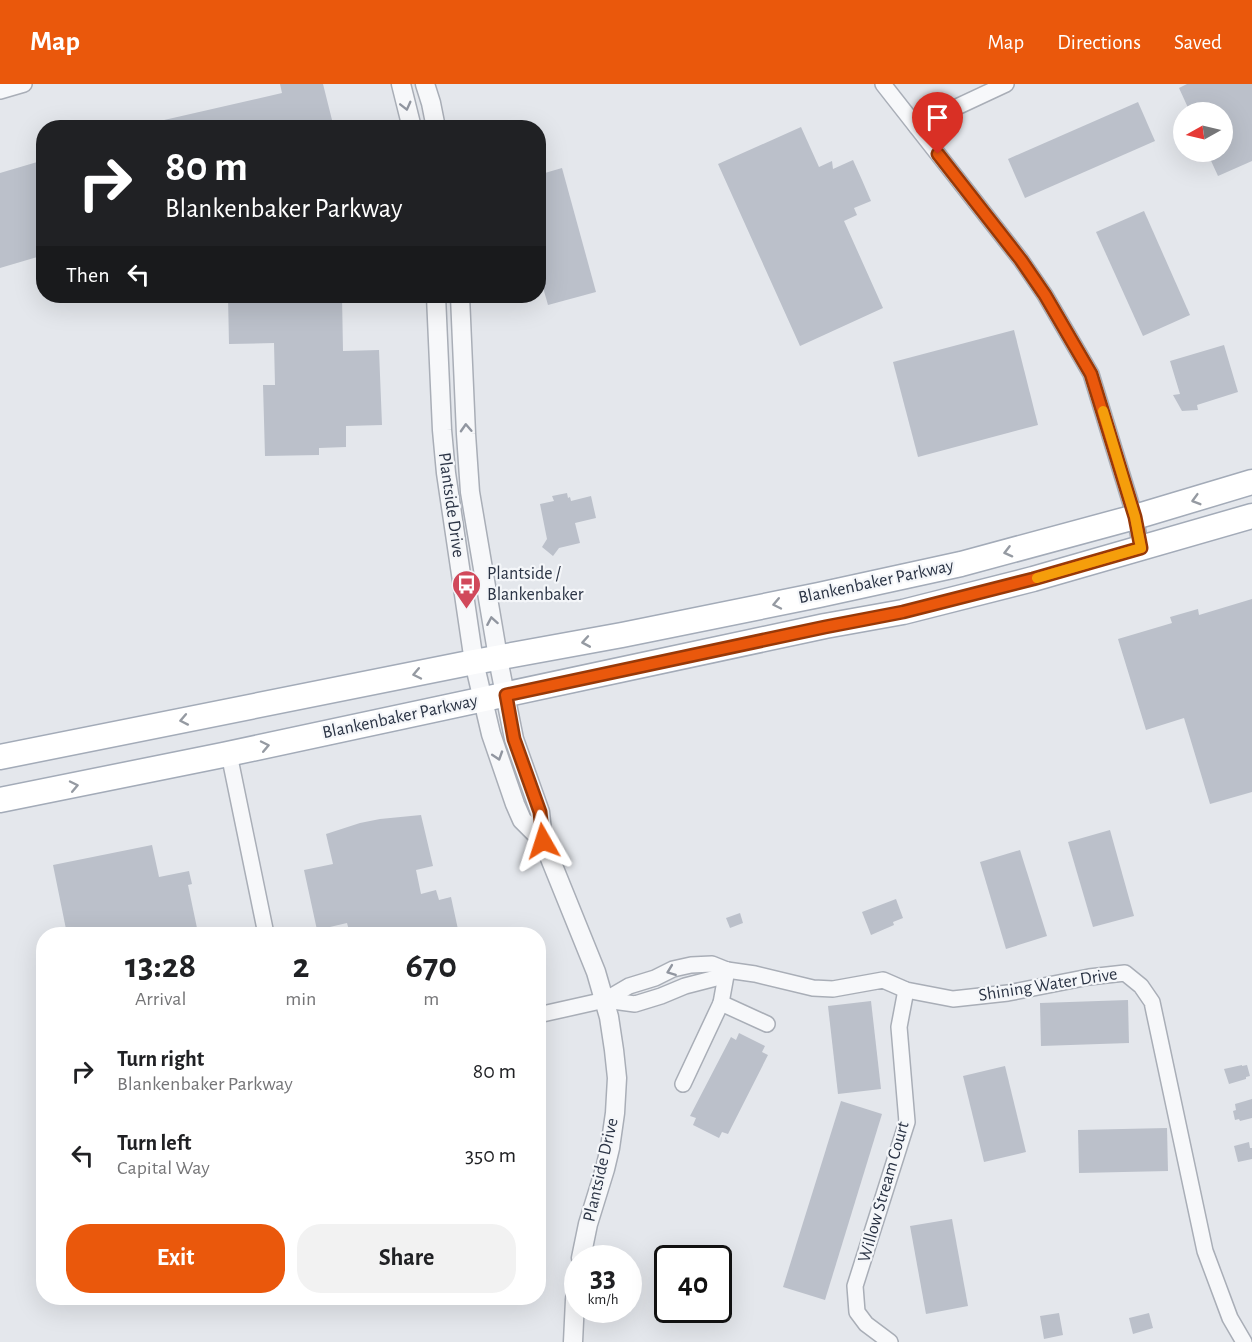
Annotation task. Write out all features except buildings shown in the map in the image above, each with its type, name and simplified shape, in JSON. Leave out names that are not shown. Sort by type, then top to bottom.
[{"type":"main road","name":"Blankenbaker Parkway","points":[[0,758],[498,657],[622,636],[939,569],[1048,542],[1252,482]]},
{"type":"main road","name":"Blankenbaker Parkway","points":[[0,800],[903,612],[1033,579],[1252,516]]},
{"type":"street","points":[[0,91],[24,84]]},
{"type":"street","points":[[400,84],[410,120]]},
{"type":"street","points":[[425,84],[434,120]]},
{"type":"street","points":[[883,84],[1021,260],[1082,357],[1094,382],[1135,517],[1141,548]]},
{"type":"street","points":[[916,126],[1006,84]]},
{"type":"street","name":"Plantside Drive","points":[[436,303],[446,473],[474,662],[496,752],[515,804],[522,820],[543,841]]},
{"type":"street","name":"Plantside Drive","points":[[460,303],[470,492],[514,739],[540,812],[543,841],[592,963],[604,1000],[609,1017],[617,1078],[615,1113],[605,1169],[584,1245]]},
{"type":"street","points":[[439,354],[462,354]]},
{"type":"street","points":[[229,754],[265,927]]},
{"type":"street","name":"Shining Water Drive","points":[[546,1013],[604,1000],[629,986],[655,978],[673,969],[691,965],[712,964],[727,970],[755,974],[813,988],[833,989],[883,981],[906,990],[953,999],[1008,993],[1089,976],[1125,973],[1141,986],[1152,1002],[1205,1251],[1230,1318],[1244,1342]]},
{"type":"street","points":[[683,1084],[721,1003],[727,970]]},
{"type":"street","name":"Willow Stream Court","points":[[890,1342],[866,1324],[857,1312],[855,1286],[907,1122],[899,1027],[906,990]]},
{"type":"street","points":[[721,1003],[767,1024]]},
{"type":"street","points":[[573,1342],[574,1323]]},
{"type":"slow traffic","points":[[1037,578],[1141,548],[1135,517],[1103,411]]},
{"type":"place","name":"Plantside / Blankenbaker","points":[[466,610]]},
{"type":"route","points":[[543,841],[540,812],[514,739],[506,695],[903,612],[1033,579],[1141,548],[1135,517],[1091,374],[1045,295],[1021,260],[938,154]]}]
